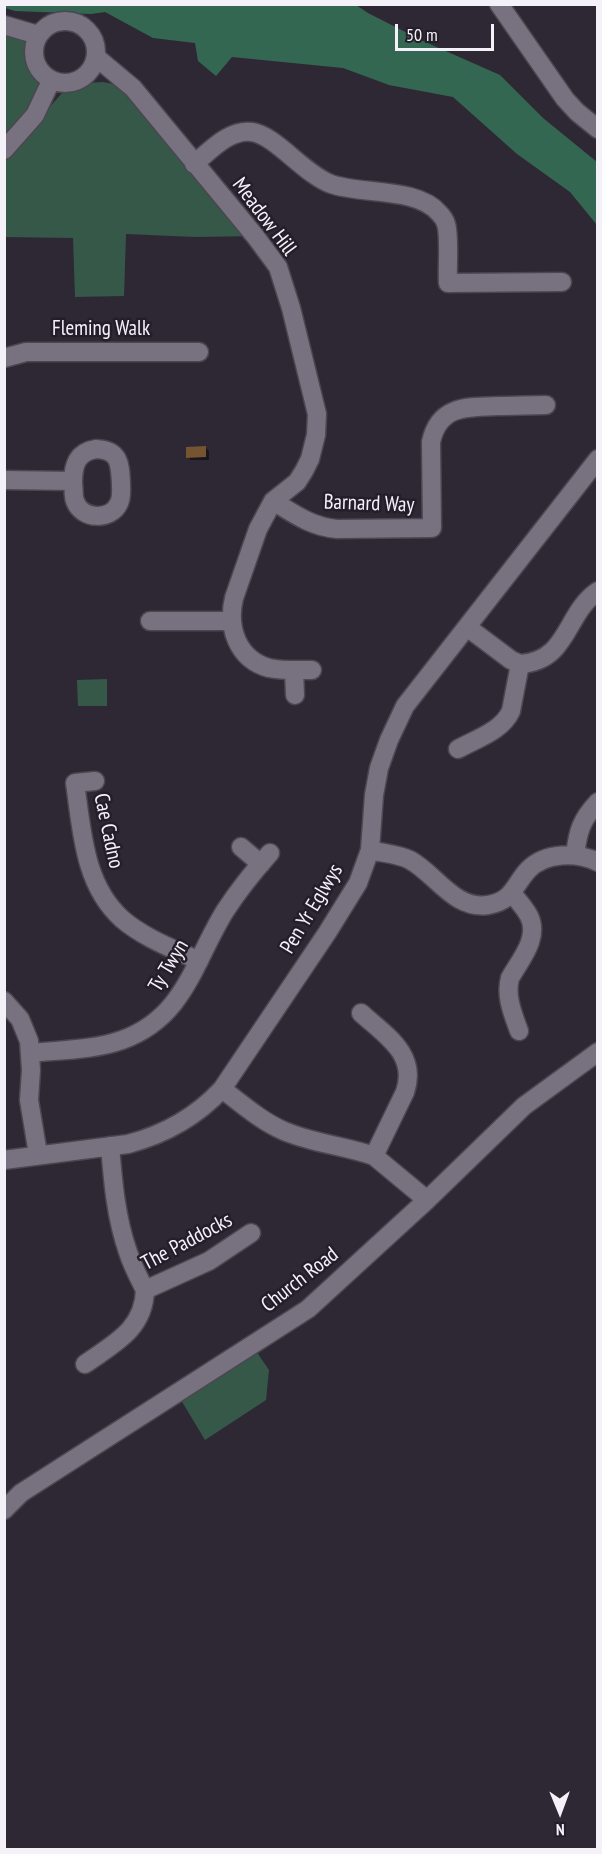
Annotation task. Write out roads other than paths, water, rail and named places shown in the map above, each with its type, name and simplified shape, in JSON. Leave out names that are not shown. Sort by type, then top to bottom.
[{"type":"street","points":[[499,4],[565,99],[597,129]]},
{"type":"street","points":[[65,20],[76,22],[85,28],[92,36],[96,46],[96,57],[88,74],[71,83],[61,84],[51,81],[40,72],[34,61],[34,45],[38,35],[45,27],[65,20]]},
{"type":"street","points":[[4,25],[38,35]]},
{"type":"street","name":"Meadow Hill","points":[[96,57],[133,88],[278,267],[291,308],[317,414],[314,446],[304,471],[297,483],[273,501]]},
{"type":"street","points":[[4,150],[35,115],[51,81]]},
{"type":"street","points":[[194,164],[230,136],[244,131],[258,134],[270,140],[312,174],[332,184],[417,198],[431,205],[447,225],[448,283],[562,282]]},
{"type":"street","name":"Fleming Walk","points":[[4,358],[26,352],[199,352]]},
{"type":"street","name":"Barnard Way","points":[[273,501],[307,522],[322,528],[432,528],[430,442],[440,421],[452,411],[467,407],[546,405]]},
{"type":"street","name":"Pen Yr Eglwys","points":[[4,1160],[145,1140],[175,1127],[201,1109],[222,1089],[358,883],[370,850],[374,795],[379,768],[405,706],[597,459]]},
{"type":"street","points":[[4,480],[73,481]]},
{"type":"street","points":[[273,501],[252,544],[234,598],[232,621],[235,637],[251,659],[268,667],[303,670],[295,695]]},
{"type":"street","points":[[467,627],[520,664],[540,660],[558,647],[580,607],[597,591]]},
{"type":"street","points":[[150,621],[232,621]]},
{"type":"street","points":[[458,749],[499,726],[508,717],[520,664]]},
{"type":"street","name":"Cae Cadno","points":[[94,781],[75,783],[84,844],[91,873],[98,888],[124,920],[151,938],[199,961]]},
{"type":"street","points":[[575,855],[577,835],[582,820],[597,802]]},
{"type":"street","name":"Ty Twyn","points":[[31,1053],[98,1046],[138,1034],[153,1025],[176,1002],[225,913],[265,858],[241,847]]},
{"type":"street","points":[[370,850],[408,859],[430,874],[455,897],[470,904],[488,905],[512,893],[529,869],[554,856],[575,855],[597,862]]},
{"type":"street","points":[[512,893],[529,915],[532,928],[529,945],[508,984],[511,1005],[519,1031]]},
{"type":"street","points":[[4,1001],[26,1030],[31,1053],[29,1100],[38,1154]]},
{"type":"street","points":[[361,1013],[401,1052],[408,1068],[405,1092],[374,1156]]},
{"type":"street","name":"Church Road","points":[[4,1510],[31,1487],[308,1308],[427,1200],[524,1106],[597,1052]]},
{"type":"street","points":[[222,1089],[262,1120],[282,1130],[374,1156],[427,1200]]},
{"type":"street","name":"The Paddocks","points":[[84,1364],[134,1326],[142,1311],[145,1290],[128,1253],[121,1231],[113,1186],[110,1146]]},
{"type":"street","name":"The Paddocks","points":[[145,1290],[209,1261],[251,1233]]}]
